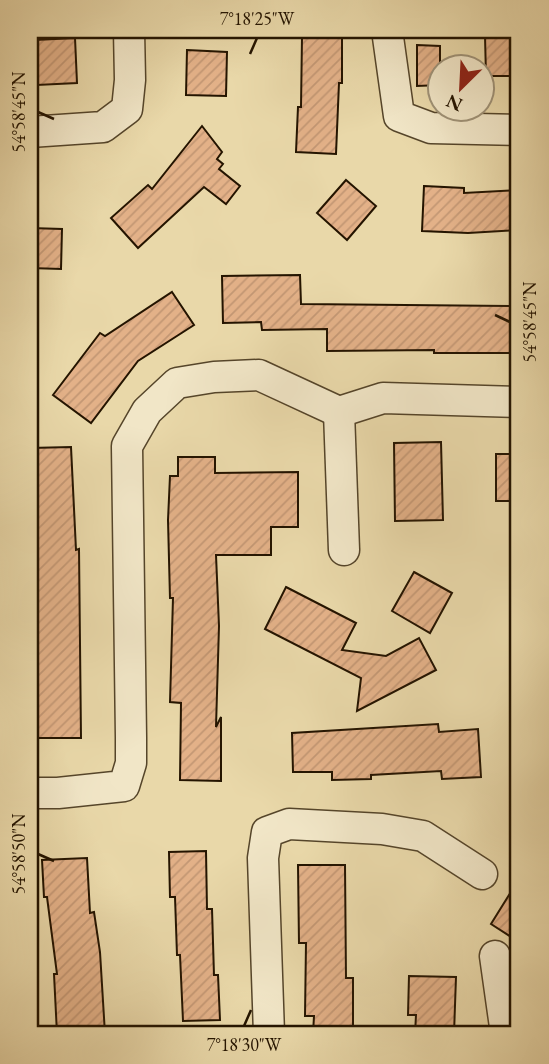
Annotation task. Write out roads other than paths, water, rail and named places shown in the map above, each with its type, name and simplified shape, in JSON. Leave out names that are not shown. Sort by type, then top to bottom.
[{"type":"street","points":[[30,132],[103,127],[127,109],[130,80],[129,30]]},
{"type":"street","points":[[387,30],[399,116],[431,128],[519,130]]},
{"type":"street","points":[[30,793],[124,786],[131,763],[127,446],[147,411],[177,383],[214,377],[259,375],[339,412],[383,398],[519,402]]},
{"type":"street","points":[[339,412],[344,550]]},
{"type":"street","points":[[270,1034],[263,858],[267,832],[289,824],[382,829],[423,836],[482,874]]},
{"type":"street","points":[[495,956],[506,1034]]}]
